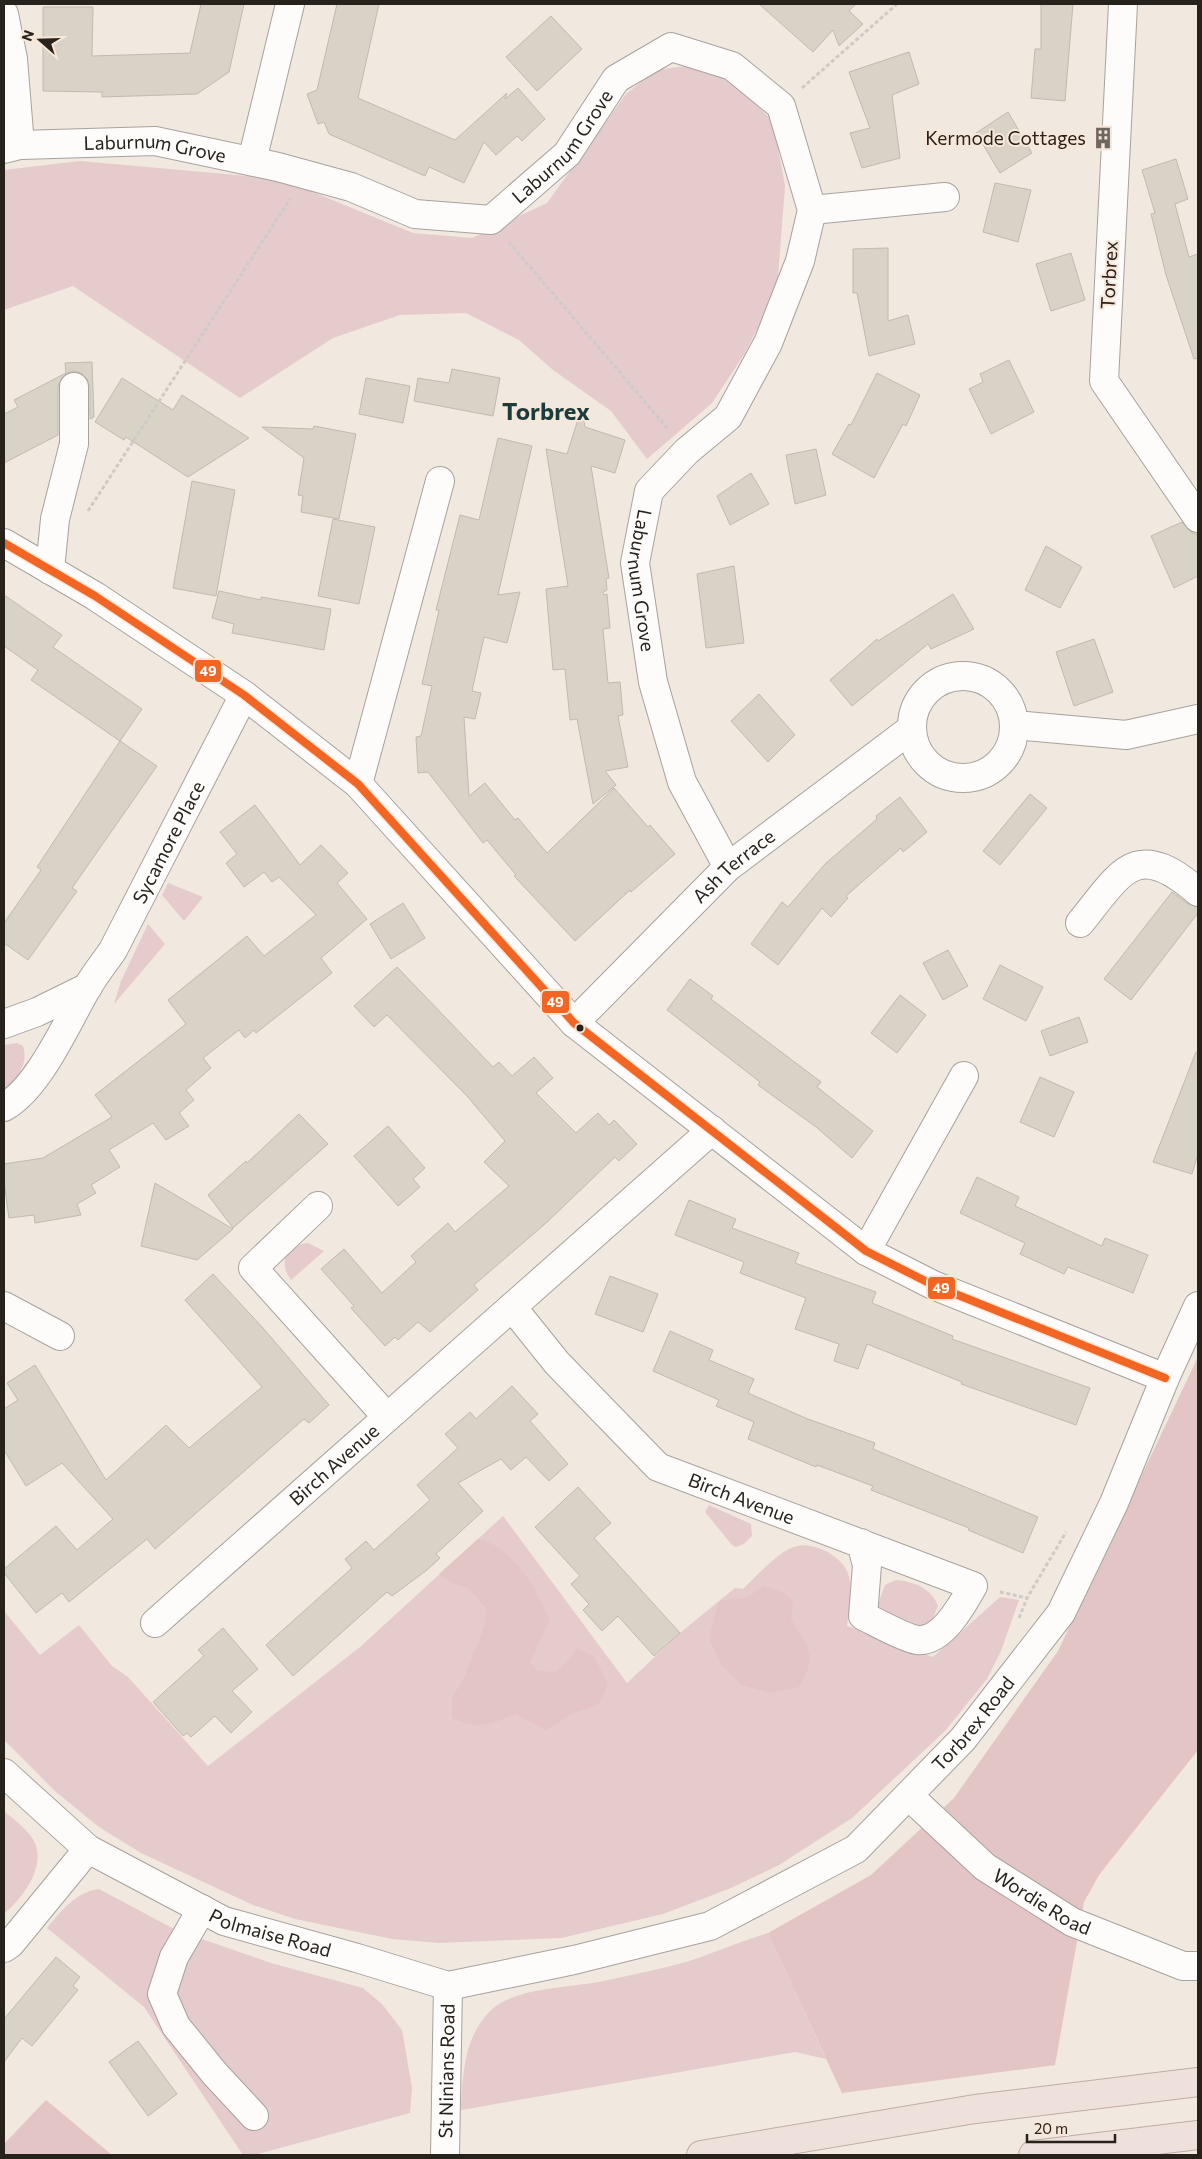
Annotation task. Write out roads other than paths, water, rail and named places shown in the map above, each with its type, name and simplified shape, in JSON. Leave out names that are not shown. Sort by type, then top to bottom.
[{"type":"highway","points":[[701,2155],[975,2109],[1198,2082]]},
{"type":"highway","points":[[1033,2155],[1198,2135]]},
{"type":"street","points":[[252,162],[290,4]]},
{"type":"street","name":"Torbrex","points":[[1123,4],[1104,381],[1198,518]]},
{"type":"street","points":[[4,14],[13,59],[12,147]]},
{"type":"street","name":"Laburnum Grove","points":[[12,147],[155,140],[252,162],[351,188],[415,214],[490,220],[567,154],[616,79],[671,47],[732,66],[781,106],[812,210],[800,261],[768,343],[728,417],[687,451],[648,491],[634,563],[654,682],[682,782],[728,867]]},
{"type":"street","points":[[812,210],[945,197]]},
{"type":"street","points":[[50,570],[54,519],[74,444],[74,387]]},
{"type":"street","points":[[358,784],[440,481]]},
{"type":"street","points":[[4,543],[95,596],[244,695],[358,784],[574,1023],[866,1251],[933,1285],[1165,1378]]},
{"type":"street","points":[[968,676],[982,680],[995,687],[1008,704],[1014,725],[1012,741],[1005,756],[994,768],[980,775],[965,779],[949,777],[934,770],[922,759],[914,745],[911,729],[913,714],[919,701],[928,690],[940,682],[954,677],[968,676]]},
{"type":"street","name":"Sycamore Place","points":[[4,1107],[10,1104],[30,1082],[61,1038],[88,987],[114,950],[244,695]]},
{"type":"street","points":[[1014,725],[1126,735],[1198,719]]},
{"type":"street","name":"Ash Terrace","points":[[574,1023],[728,867],[911,729]]},
{"type":"street","points":[[1080,923],[1117,878],[1131,866],[1146,863],[1157,867],[1185,881],[1198,892]]},
{"type":"street","name":"Sycamore Place","points":[[4,1024],[36,1012],[88,987]]},
{"type":"street","points":[[866,1251],[964,1076]]},
{"type":"street","name":"Birch Avenue","points":[[155,1623],[712,1130]]},
{"type":"street","points":[[318,1206],[253,1268],[387,1417]]},
{"type":"street","points":[[4,1306],[60,1336]]},
{"type":"street","name":"Torbrex Road","points":[[574,1960],[710,1926],[856,1849],[909,1796],[963,1739],[1061,1613],[1114,1504],[1165,1378],[1198,1306]]},
{"type":"street","name":"Birch Avenue","points":[[512,1307],[557,1363],[658,1467],[860,1543]]},
{"type":"street","name":"Polmaise Road","points":[[4,1773],[88,1849],[224,1921],[357,1958],[448,1986],[574,1960]]},
{"type":"street","name":"Wordie Road","points":[[909,1796],[985,1867],[1072,1922],[1183,1966],[1198,1966]]},
{"type":"street","points":[[4,1948],[11,1943],[88,1849]]},
{"type":"street","points":[[202,1909],[174,1957],[162,1994],[176,2026],[215,2074],[254,2116]]},
{"type":"street","name":"St Ninians Road","points":[[445,2155],[448,1986]]},
{"type":"place","name":"Kermode Cottages","points":[[1103,138]]},
{"type":"district","name":"Torbrex","points":[[546,412]]}]
